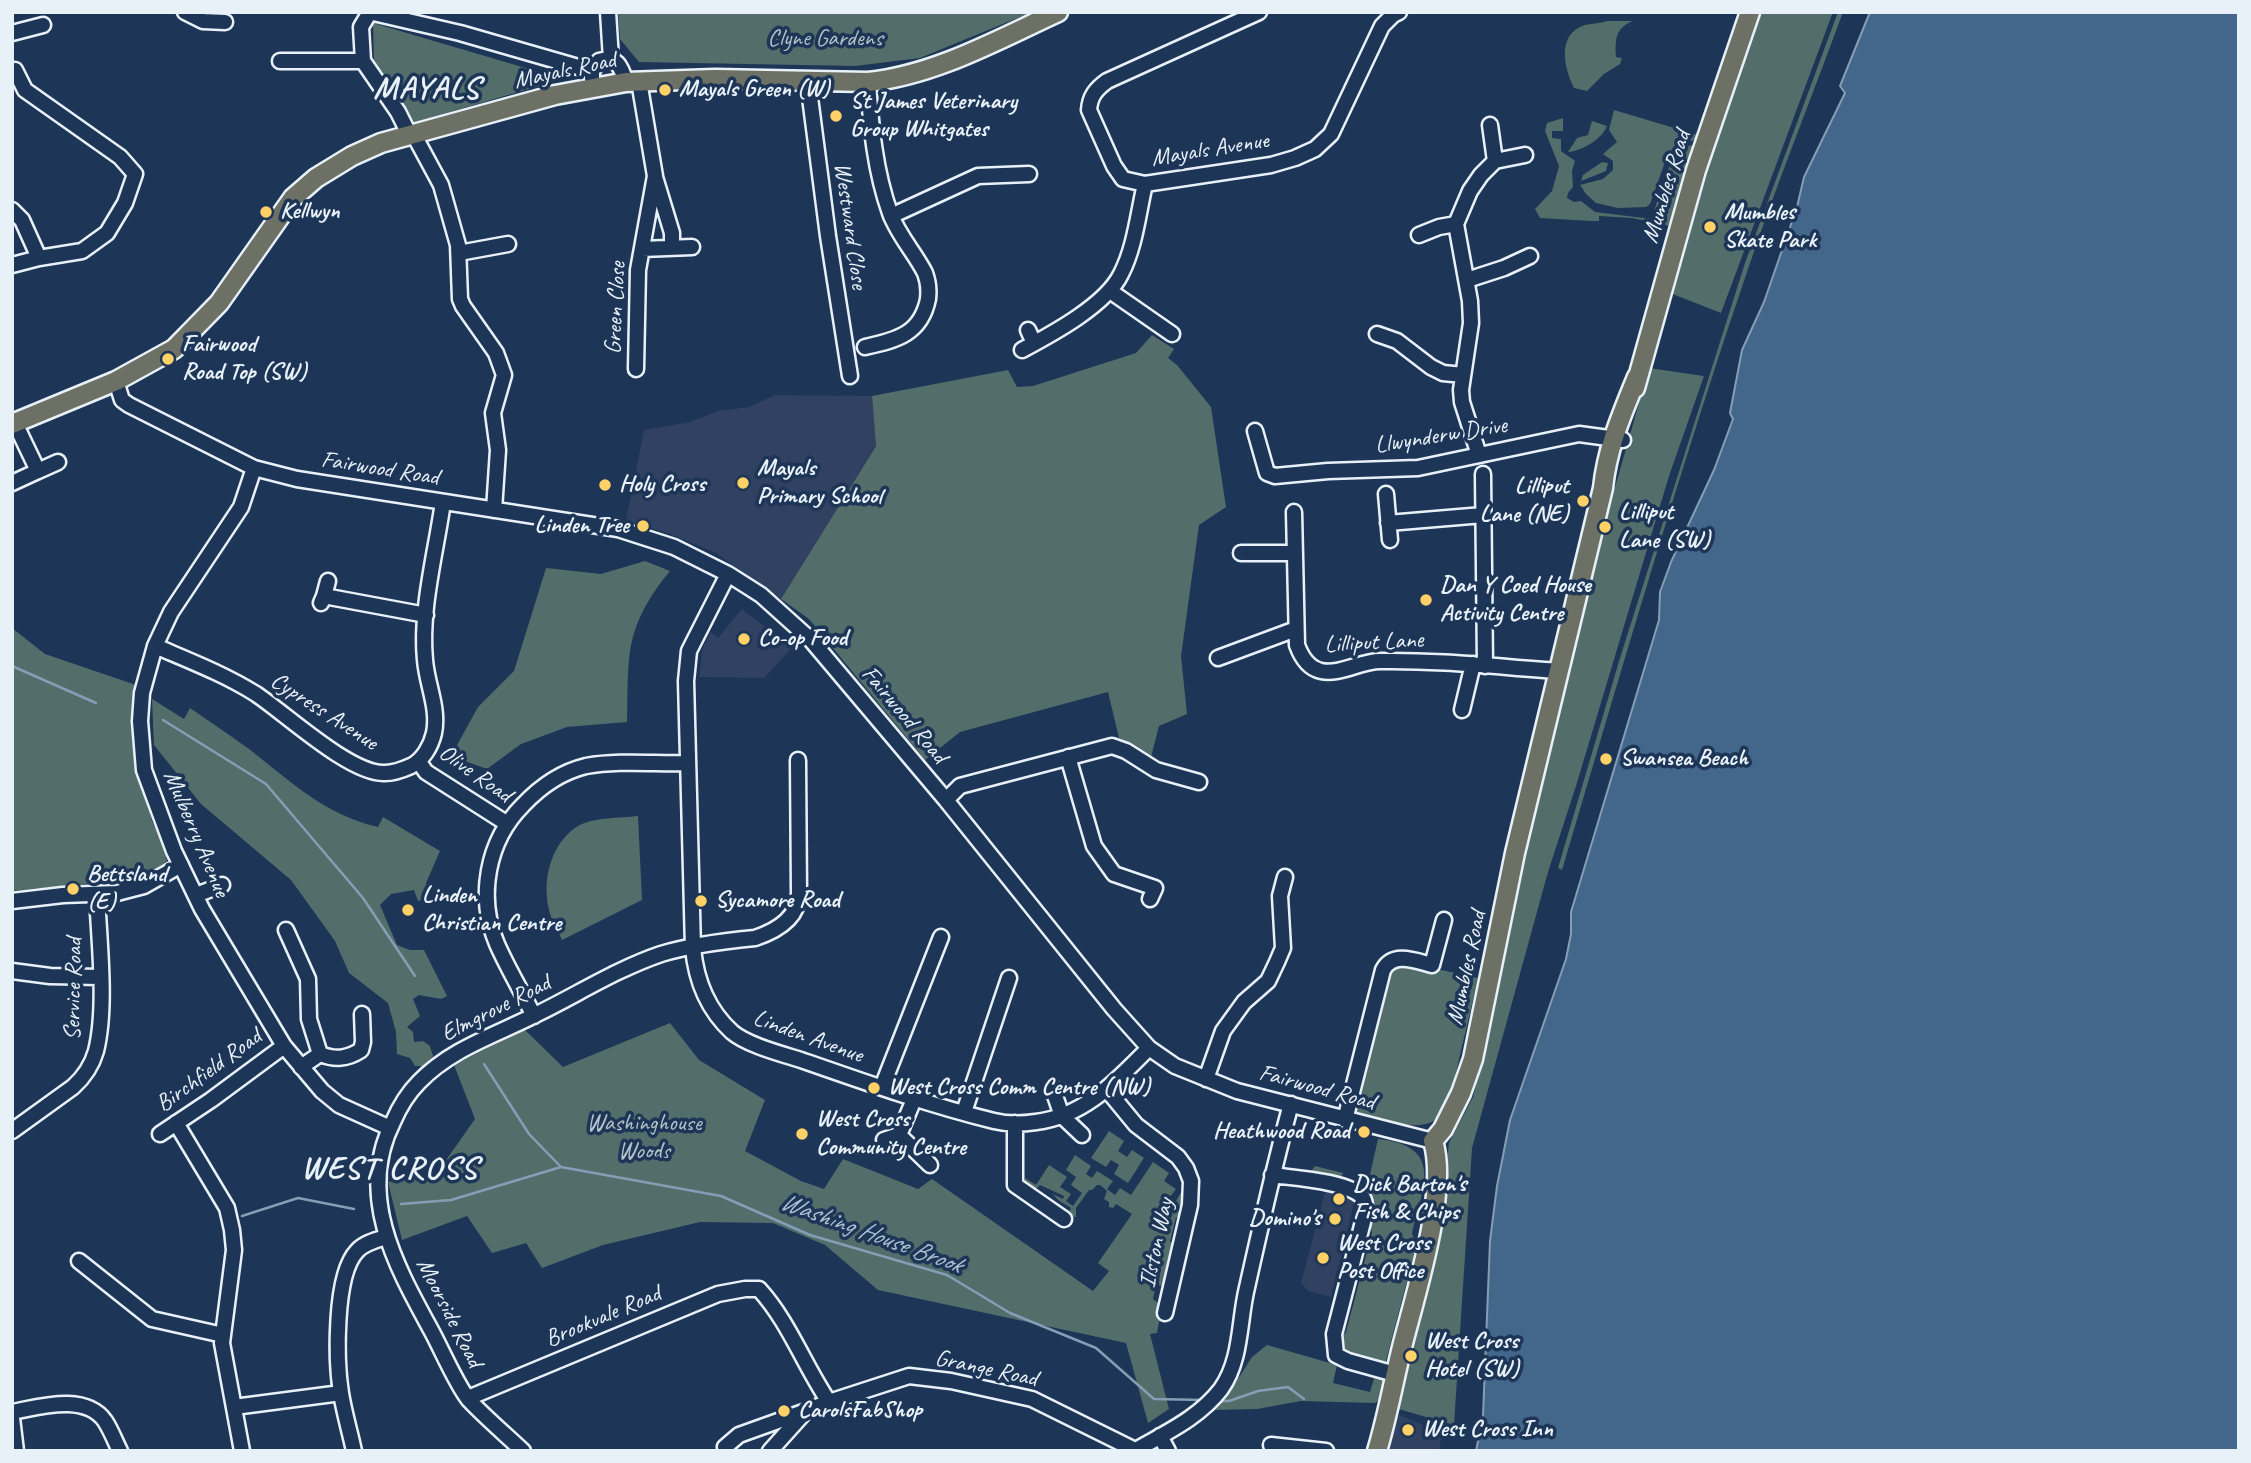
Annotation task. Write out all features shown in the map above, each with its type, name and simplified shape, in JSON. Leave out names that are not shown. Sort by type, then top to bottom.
[{"type":"main road","name":"Mayals Road","points":[[13,424],[116,381],[174,349],[219,303],[293,198],[316,178],[352,156],[381,143],[555,95],[592,79],[808,82],[892,80],[962,56],[1058,12]]},
{"type":"main road","name":"Mumbles Road","points":[[1433,1141],[1443,1129],[1461,1093],[1473,1059],[1515,853],[1603,488],[1606,460],[1618,439],[1696,170],[1750,12]]},
{"type":"main road","points":[[1377,1451],[1424,1258],[1438,1181],[1438,1157],[1433,1141]]},
{"type":"street","points":[[185,12],[203,21],[225,22]]},
{"type":"street","points":[[494,510],[498,450],[493,412],[503,375],[496,354],[460,299],[459,253],[441,185],[398,112],[363,61],[361,27],[369,12],[460,33],[592,79],[599,61],[611,59],[617,62],[633,81]]},
{"type":"street","points":[[608,12],[611,59]]},
{"type":"street","name":"Mayals Avenue","points":[[1259,12],[1107,80],[1096,89],[1089,110],[1123,179],[1145,184],[1271,165],[1315,149],[1331,134],[1379,19],[1395,13]]},
{"type":"street","points":[[12,33],[43,25]]},
{"type":"street","points":[[280,61],[363,61]]},
{"type":"street","points":[[12,265],[82,251],[107,233],[125,203],[135,174],[120,157],[25,90],[15,70]]},
{"type":"street","name":"Green Close","points":[[633,81],[654,176],[671,233],[672,247]]},
{"type":"street","name":"Westward Close","points":[[808,82],[850,376]]},
{"type":"street","points":[[868,82],[874,158],[891,216],[926,275],[929,293],[919,324],[875,349]]},
{"type":"street","points":[[1490,125],[1495,161]]},
{"type":"street","points":[[1479,455],[1462,401],[1471,323],[1467,280],[1456,224],[1470,191],[1495,161],[1525,155]]},
{"type":"street","points":[[891,216],[978,176],[1029,174]]},
{"type":"street","name":"Green Close","points":[[636,369],[636,311],[642,249],[654,176]]},
{"type":"street","points":[[1028,341],[1082,314],[1110,291],[1128,258],[1145,184]]},
{"type":"street","points":[[12,210],[22,220],[39,258]]},
{"type":"street","points":[[1419,235],[1456,224]]},
{"type":"street","points":[[459,253],[508,244]]},
{"type":"street","name":"Green Close","points":[[642,249],[692,247]]},
{"type":"street","points":[[1467,280],[1530,256]]},
{"type":"street","points":[[1110,291],[1172,334]]},
{"type":"street","points":[[1377,334],[1397,341],[1443,373],[1463,375]]},
{"type":"street","name":"Fairwood Road","points":[[116,381],[122,400],[129,405],[254,468],[297,479],[618,529],[674,547],[728,574],[784,614],[811,640],[1149,1048],[1175,1066],[1237,1091],[1433,1141]]},
{"type":"street","points":[[13,424],[38,471]]},
{"type":"street","name":"Llwynderw Drive","points":[[1255,431],[1267,472],[1275,476],[1418,468],[1580,434],[1618,439]]},
{"type":"street","points":[[12,483],[58,462]]},
{"type":"street","name":"Mulberry Avenue","points":[[254,468],[241,508],[171,612],[155,646],[142,694],[140,721],[147,781],[178,859],[196,895],[284,1046],[339,1105],[390,1128]]},
{"type":"street","points":[[1462,710],[1479,665],[1483,474]]},
{"type":"street","points":[[1386,494],[1390,540]]},
{"type":"street","points":[[419,762],[431,741],[435,721],[424,659],[426,615],[443,502]]},
{"type":"street","name":"Lilliput Lane","points":[[1294,512],[1297,645],[1301,658],[1319,671],[1329,672],[1375,661],[1559,671]]},
{"type":"street","points":[[1388,523],[1483,515]]},
{"type":"street","points":[[1241,553],[1295,553]]},
{"type":"street","name":"Linden Avenue","points":[[728,574],[689,651],[686,681],[693,948],[695,972],[712,1010],[734,1034],[768,1049],[964,1112],[1015,1123],[1036,1122],[1062,1116],[1084,1106],[1108,1090],[1149,1048]]},
{"type":"street","points":[[327,580],[323,600],[426,615]]},
{"type":"street","points":[[1218,658],[1296,629]]},
{"type":"street","name":"Cypress Avenue","points":[[155,646],[239,684],[349,761],[372,772],[384,774],[400,771],[419,762]]},
{"type":"street","points":[[946,800],[960,786],[1112,746],[1126,751],[1156,770],[1199,782]]},
{"type":"street","points":[[1068,757],[1094,846],[1114,874],[1155,888],[1150,899]]},
{"type":"street","points":[[693,948],[766,934],[786,921],[796,909],[799,894],[798,760]]},
{"type":"street","name":"Olive Road","points":[[419,762],[426,772],[506,824]]},
{"type":"street","points":[[534,1016],[497,943],[488,906],[487,884],[491,858],[506,824],[540,788],[568,772],[607,764],[688,763]]},
{"type":"street","points":[[12,901],[117,893],[144,886],[178,859]]},
{"type":"street","points":[[1206,1079],[1223,1031],[1244,1002],[1268,982],[1278,962],[1283,948],[1280,896],[1286,877]]},
{"type":"street","points":[[196,895],[223,887]]},
{"type":"street","name":"Service Road","points":[[12,1131],[73,1087],[96,1053],[100,1030],[97,895]]},
{"type":"street","points":[[1345,1119],[1382,970],[1396,959],[1436,966],[1444,919]]},
{"type":"street","points":[[286,930],[308,979],[309,1019],[320,1054]]},
{"type":"street","points":[[882,1087],[941,937]]},
{"type":"street","name":"Elmgrove Road","points":[[377,1173],[382,1147],[398,1110],[417,1083],[442,1061],[619,971],[662,954],[693,948]]},
{"type":"street","points":[[12,971],[50,976],[100,977]]},
{"type":"street","points":[[964,1112],[1009,978]]},
{"type":"street","points":[[320,1054],[332,1058],[347,1058],[361,1050],[362,1014]]},
{"type":"street","name":"Birchfield Road","points":[[160,1134],[284,1046]]},
{"type":"street","points":[[301,1067],[320,1054]]},
{"type":"street","points":[[1052,1087],[1062,1116],[1082,1135]]},
{"type":"street","name":"Ilston Way","points":[[1108,1090],[1136,1125],[1178,1157],[1191,1181],[1190,1205],[1165,1313]]},
{"type":"street","points":[[884,1140],[899,1135],[915,1097]]},
{"type":"street","points":[[1134,1451],[1196,1414],[1221,1388],[1235,1359],[1244,1302],[1291,1104]]},
{"type":"street","points":[[1015,1123],[1015,1185],[1063,1219]]},
{"type":"street","points":[[176,1124],[227,1208],[234,1250],[222,1343],[242,1451]]},
{"type":"street","points":[[899,1135],[930,1165]]},
{"type":"street","name":"Moorside Road","points":[[377,1173],[378,1203],[386,1237],[411,1294],[468,1398],[523,1451]]},
{"type":"street","points":[[1272,1175],[1326,1183],[1356,1192],[1365,1203],[1362,1225],[1334,1334],[1336,1355],[1395,1374]]},
{"type":"street","points":[[355,1451],[341,1393],[338,1337],[345,1269],[363,1246],[386,1237]]},
{"type":"street","points":[[79,1261],[152,1319],[223,1335]]},
{"type":"street","name":"Brookvale Road","points":[[468,1398],[718,1294],[759,1289],[775,1307],[829,1402]]},
{"type":"street","name":"Grange Road","points":[[726,1451],[725,1447],[739,1435],[909,1376],[951,1381],[1032,1399],[1134,1451]]},
{"type":"street","points":[[234,1406],[341,1393]]},
{"type":"street","points":[[12,1412],[57,1404],[76,1404],[91,1409],[104,1420],[120,1451]]},
{"type":"street","points":[[770,1451],[806,1411]]},
{"type":"street","points":[[12,1418],[16,1451]]},
{"type":"street","points":[[1160,1436],[1168,1451]]},
{"type":"street","points":[[1278,1447],[1326,1451]]},
{"type":"shaded area","points":[[1870,12],[2239,12],[2239,1451],[1476,1451],[1483,1416],[1490,1241],[1510,1120],[1566,959],[1571,934],[1571,912],[1659,620],[1660,592],[1714,470],[1733,419],[1730,413],[1742,350],[1764,302],[1797,207],[1804,177],[1845,93],[1840,86]]},
{"type":"shaded area","name":"Mayals Primary School","points":[[775,395],[872,396],[876,445],[781,599],[716,553],[665,532],[626,521],[644,430],[690,422],[718,411],[749,407]]},
{"type":"shaded area","points":[[742,609],[792,648],[764,678],[699,677],[703,647],[711,632],[718,638]]},
{"type":"shaded area","points":[[1326,1188],[1356,1195],[1331,1297],[1308,1291],[1301,1283]]},
{"type":"shaded area","name":"West Cross Inn","points":[[1392,1412],[1428,1427],[1428,1433],[1438,1434],[1441,1439],[1439,1451],[1383,1451]]},
{"type":"green space","name":"Clyne Gardens","points":[[618,12],[1032,12],[920,58],[855,66],[639,62],[620,39]]},
{"type":"green space","points":[[1759,12],[1833,12],[1721,313],[1665,291]]},
{"type":"green space","points":[[1838,12],[1843,12],[1760,234],[1724,341],[1652,567],[1562,870],[1558,868],[1620,658],[1745,263]]},
{"type":"green space","points":[[1607,21],[1633,21],[1617,35],[1616,57],[1622,58],[1620,64],[1604,74],[1587,91],[1574,88],[1565,62],[1566,44],[1576,29]]},
{"type":"green space","points":[[373,23],[563,79],[412,123],[374,61]]},
{"type":"green space","points":[[1614,110],[1698,135],[1696,140],[1684,142],[1665,162],[1650,204],[1646,207],[1618,208],[1596,203],[1580,185],[1603,179],[1613,170],[1613,161],[1603,154],[1617,142],[1609,130]]},
{"type":"green space","points":[[1563,118],[1563,131],[1552,131],[1552,138],[1561,139],[1561,151],[1575,161],[1572,171],[1573,187],[1567,198],[1574,202],[1581,201],[1595,212],[1652,219],[1671,164],[1677,154],[1694,145],[1670,226],[1632,218],[1599,216],[1599,221],[1591,221],[1540,218],[1535,209],[1552,191],[1559,166],[1545,131],[1547,123]]},
{"type":"green space","points":[[1592,121],[1607,126],[1591,144],[1568,152],[1577,138],[1588,135]]},
{"type":"green space","points":[[1602,162],[1608,163],[1606,171],[1581,181],[1583,175]]},
{"type":"green space","points":[[1152,335],[1174,349],[1168,358],[1177,365],[1211,407],[1226,507],[1199,525],[1181,656],[1187,714],[1159,726],[1151,757],[1119,738],[1108,692],[960,732],[925,760],[809,619],[781,599],[876,446],[872,396],[1008,370],[1017,387],[1033,386],[1136,353]]},
{"type":"green space","points":[[1649,368],[1704,376],[1669,476],[1548,872],[1472,1148],[1454,1425],[1395,1408],[1445,1184],[1449,1143],[1473,1097],[1580,610]]},
{"type":"green space","points":[[645,561],[670,571],[640,616],[631,643],[627,722],[567,727],[521,744],[487,769],[451,756],[478,707],[514,671],[546,568],[601,574]]},
{"type":"green space","points":[[12,628],[45,654],[136,685],[134,744],[152,821],[163,844],[167,862],[137,875],[116,880],[12,891]]},
{"type":"green space","points":[[152,699],[184,719],[190,708],[249,749],[309,796],[341,814],[378,827],[383,817],[440,851],[426,883],[428,899],[418,901],[414,890],[391,894],[380,905],[397,945],[410,950],[424,950],[447,996],[441,999],[419,995],[413,999],[420,1016],[407,1027],[413,1032],[414,1042],[423,1041],[430,1046],[433,1056],[425,1066],[415,1066],[410,1058],[397,1054],[396,1032],[388,1003],[349,973],[335,941],[291,880],[201,804],[154,745]]},
{"type":"green space","points":[[638,816],[642,900],[562,940],[550,914],[547,899],[550,865],[559,844],[581,824]]},
{"type":"green space","points":[[1400,961],[1478,978],[1449,1102],[1435,1120],[1427,1124],[1407,1125],[1353,1114],[1387,971]]},
{"type":"green space","name":"Washinghouse Woods","points":[[670,1023],[699,1060],[765,1100],[745,1151],[801,1181],[824,1189],[843,1159],[918,1189],[932,1179],[1093,1291],[1109,1271],[1098,1263],[1132,1214],[1116,1204],[1113,1208],[1109,1207],[1109,1202],[1104,1199],[1107,1191],[1097,1185],[1089,1190],[1076,1208],[1076,1217],[1067,1216],[1071,1208],[1053,1194],[1063,1199],[1064,1196],[1040,1185],[1035,1190],[1025,1182],[1025,1178],[1036,1185],[1049,1165],[1067,1177],[1060,1187],[1071,1194],[1066,1201],[1073,1206],[1082,1193],[1071,1185],[1076,1177],[1066,1170],[1075,1155],[1091,1166],[1086,1174],[1092,1178],[1097,1171],[1113,1181],[1107,1189],[1115,1195],[1120,1188],[1131,1195],[1153,1162],[1169,1173],[1164,1181],[1176,1189],[1170,1197],[1176,1201],[1188,1180],[1181,1220],[1176,1217],[1170,1242],[1178,1245],[1169,1282],[1163,1286],[1156,1285],[1153,1299],[1162,1306],[1157,1333],[1150,1334],[1169,1409],[1148,1423],[1126,1343],[878,1290],[825,1245],[773,1223],[700,1222],[603,1245],[542,1268],[526,1243],[492,1253],[467,1216],[402,1240],[388,1182],[437,1173],[475,1119],[454,1065],[524,1029],[563,1067]]},
{"type":"green space","points":[[1109,1131],[1124,1141],[1118,1151],[1127,1157],[1132,1150],[1144,1158],[1128,1183],[1114,1174],[1119,1165],[1111,1160],[1106,1167],[1091,1158]]},
{"type":"green space","points":[[1378,1139],[1399,1143],[1413,1150],[1421,1160],[1424,1172],[1424,1186],[1412,1234],[1417,1243],[1385,1364],[1349,1355],[1342,1350],[1340,1338],[1346,1332],[1372,1233],[1370,1224],[1373,1196],[1367,1188]]},
{"type":"green space","points":[[1315,1166],[1343,1173],[1341,1179],[1311,1172]]},
{"type":"green space","points":[[1267,1345],[1337,1365],[1333,1383],[1370,1392],[1375,1375],[1384,1377],[1379,1400],[1375,1403],[1301,1401],[1257,1409],[1214,1410],[1229,1393],[1252,1357]]},
{"type":"waterway","name":"Washing House Brook","points":[[12,666],[96,703]]},
{"type":"waterway","name":"Washing House Brook","points":[[163,720],[266,784],[363,898],[415,976]]},
{"type":"waterway","name":"Washing House Brook","points":[[484,1064],[529,1134],[561,1167]]},
{"type":"waterway","name":"Washing House Brook","points":[[401,1204],[451,1200],[561,1167],[721,1196],[810,1235],[947,1275],[1010,1313],[1096,1348],[1154,1399],[1204,1400]]},
{"type":"waterway","name":"Washing House Brook","points":[[242,1216],[298,1198],[354,1209]]},
{"type":"waterway","name":"Washing House Brook","points":[[1218,1401],[1229,1401],[1258,1391],[1288,1387],[1304,1399]]},
{"type":"place","name":"Mayals Green (W)","points":[[665,90]]},
{"type":"place","name":"St James Veterinary Group Whitgates","points":[[836,116]]},
{"type":"place","name":"Kellwyn","points":[[266,212]]},
{"type":"place","name":"Mumbles Skate Park","points":[[1710,227]]},
{"type":"place","name":"Fairwood Road Top (SW)","points":[[168,359]]},
{"type":"place","name":"Mayals Primary School","points":[[743,483]]},
{"type":"place","name":"Holy Cross","points":[[605,485]]},
{"type":"place","name":"Lilliput Lane (NE)","points":[[1583,501]]},
{"type":"place","name":"Linden Tree","points":[[643,526]]},
{"type":"place","name":"Lilliput Lane (SW)","points":[[1605,527]]},
{"type":"place","name":"Dan Y Coed House Activity Centre","points":[[1426,600]]},
{"type":"place","name":"Co-op Food","points":[[744,639]]},
{"type":"place","name":"Swansea Beach","points":[[1606,759]]},
{"type":"place","name":"Bettsland (E)","points":[[73,889]]},
{"type":"place","name":"Sycamore Road","points":[[701,901]]},
{"type":"place","name":"Linden Christian Centre","points":[[408,910]]},
{"type":"place","name":"West Cross Comm Centre (NW)","points":[[874,1088]]},
{"type":"place","name":"Heathwood Road","points":[[1364,1132]]},
{"type":"place","name":"West Cross Community Centre","points":[[802,1134]]},
{"type":"place","name":"Dick Barton's Fish & Chips","points":[[1339,1199]]},
{"type":"place","name":"Domino's","points":[[1335,1219]]},
{"type":"place","name":"West Cross Post Office","points":[[1323,1258]]},
{"type":"place","name":"West Cross Hotel (SW)","points":[[1411,1356]]},
{"type":"place","name":"CarolsFabShop","points":[[784,1411]]},
{"type":"place","name":"West Cross Inn","points":[[1408,1430]]},
{"type":"district","name":"MAYALS","points":[[427,90]]},
{"type":"district","name":"WEST CROSS","points":[[390,1170]]}]
